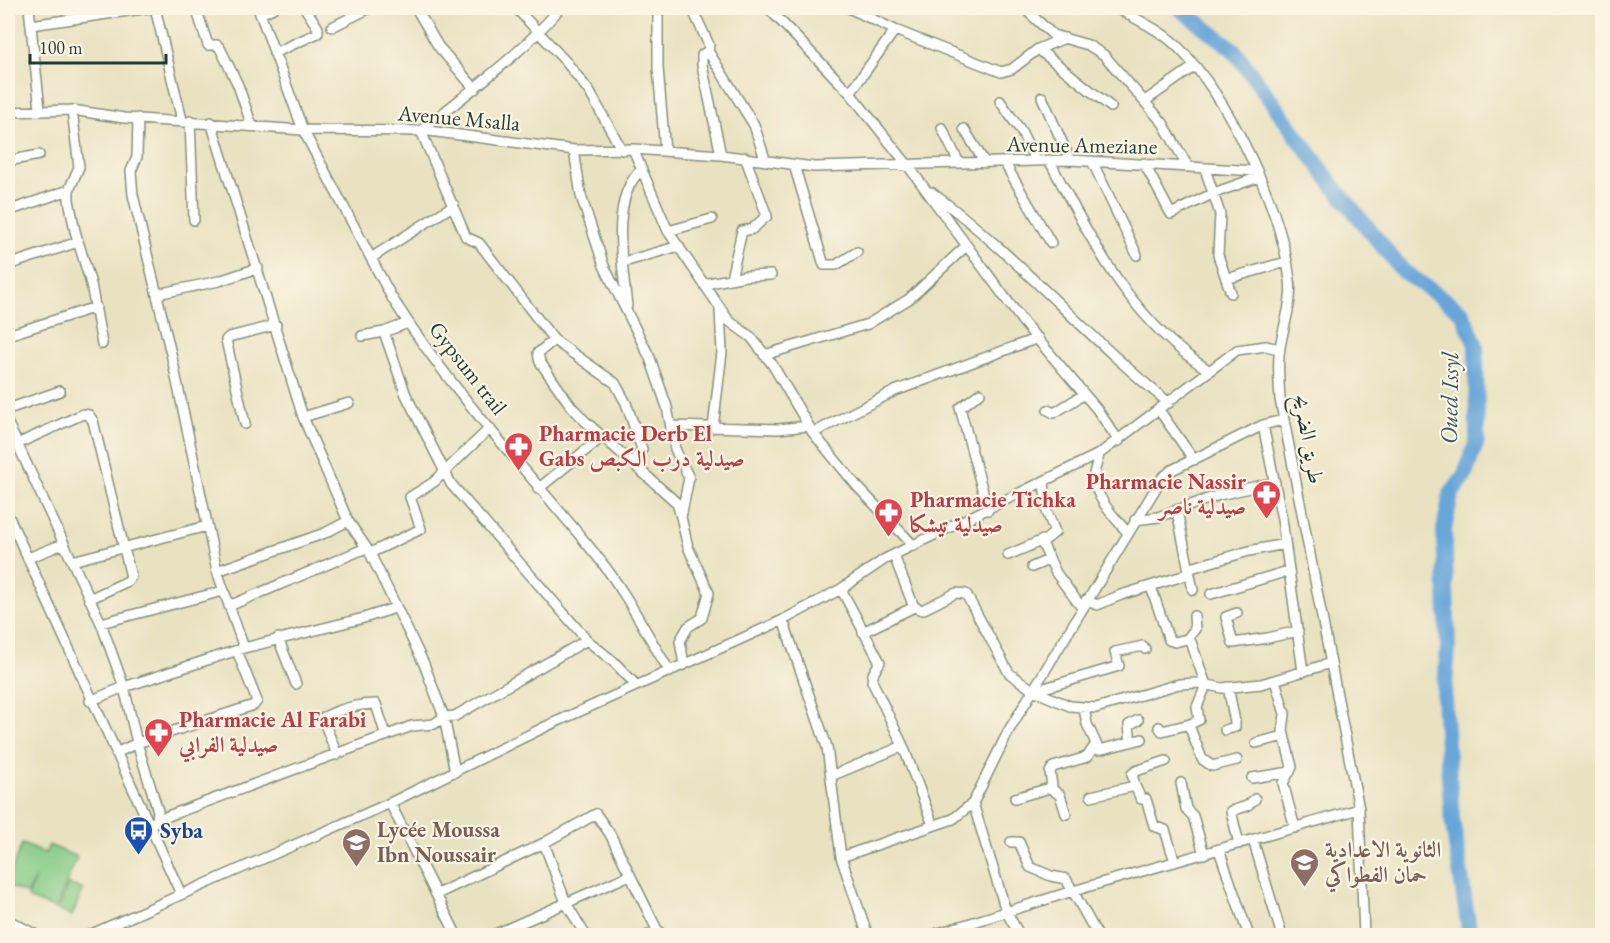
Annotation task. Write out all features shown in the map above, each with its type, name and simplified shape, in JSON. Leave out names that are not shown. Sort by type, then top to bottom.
[{"type":"street","points":[[29,8],[40,109]]},
{"type":"street","points":[[32,26],[114,10],[149,8]]},
{"type":"street","points":[[155,8],[186,120],[194,220]]},
{"type":"street","points":[[196,8],[208,45],[217,45],[220,48],[238,85],[252,126]]},
{"type":"street","points":[[259,11],[273,8]]},
{"type":"street","points":[[274,53],[318,33],[318,28],[305,8]]},
{"type":"street","points":[[332,27],[370,8]]},
{"type":"street","points":[[416,8],[438,46],[475,89]]},
{"type":"street","points":[[516,8],[540,32],[589,91],[622,150]]},
{"type":"street","points":[[560,8],[540,32],[475,89],[421,131],[466,237],[479,243],[554,340],[606,376],[621,391],[642,449],[632,463]]},
{"type":"street","points":[[658,8],[658,68],[665,151]]},
{"type":"street","points":[[692,8],[709,45],[708,51],[754,125],[765,159]]},
{"type":"street","points":[[768,8],[850,93],[924,187],[965,247],[1119,441]]},
{"type":"street","points":[[775,15],[783,8]]},
{"type":"street","points":[[849,8],[895,30],[1001,72],[1012,69],[1038,49],[1065,38]]},
{"type":"street","points":[[1024,8],[1040,25],[1053,34],[1088,45],[1104,55],[1145,101],[1179,146],[1188,167]]},
{"type":"street","name":"طريق الضريح","points":[[1117,8],[1177,46],[1195,66],[1231,120],[1258,174],[1276,223],[1286,261],[1290,294],[1280,349],[1283,420],[1359,809],[1364,936]]},
{"type":"street","name":"Gypsum trail","points":[[259,11],[303,130],[408,322],[538,489],[602,562],[670,672]]},
{"type":"street","points":[[850,93],[895,30]]},
{"type":"street","points":[[1038,49],[1111,107]]},
{"type":"street","points":[[708,51],[702,55],[702,65],[721,155]]},
{"type":"street","points":[[1145,101],[1195,66]]},
{"type":"street","points":[[1042,97],[1070,160]]},
{"type":"street","points":[[1000,101],[1021,131],[1036,161]]},
{"type":"street","name":"Avenue Msalla","points":[[8,112],[40,109],[72,110],[138,118],[303,130],[421,131],[574,150],[665,151],[765,159],[794,165],[839,167],[906,163]]},
{"type":"street","points":[[72,110],[79,167],[69,190],[78,242],[96,307],[102,345]]},
{"type":"street","points":[[116,753],[137,743],[254,705],[256,701],[223,591],[207,526],[131,185],[131,171],[137,157],[138,118]]},
{"type":"street","points":[[211,122],[303,417],[348,520],[368,551],[424,664],[444,717],[455,772]]},
{"type":"street","points":[[942,128],[959,163]]},
{"type":"street","points":[[964,129],[985,163]]},
{"type":"street","points":[[633,149],[668,231],[729,321],[751,337],[810,429],[856,485],[914,546]]},
{"type":"street","points":[[574,150],[586,217],[604,266],[650,358],[672,426],[675,449],[689,478],[681,517]]},
{"type":"street","points":[[8,161],[39,155]]},
{"type":"street","points":[[731,278],[742,231],[752,229],[768,216],[745,157]]},
{"type":"street","points":[[1049,160],[1090,240],[1142,314],[1186,356],[1210,371]]},
{"type":"street","name":"Avenue Ameziane","points":[[906,163],[1070,160],[1144,163],[1258,174]]},
{"type":"street","points":[[1092,161],[1137,255]]},
{"type":"street","points":[[1004,162],[1051,243]]},
{"type":"street","points":[[1144,163],[1168,213],[1258,174]]},
{"type":"street","points":[[794,165],[824,265],[836,265],[857,252]]},
{"type":"street","points":[[1205,169],[1221,222],[1218,255],[1231,293]]},
{"type":"street","points":[[628,313],[621,210],[629,183],[641,170]]},
{"type":"street","points":[[924,187],[994,243],[1093,339],[1169,403]]},
{"type":"street","points":[[8,211],[69,190]]},
{"type":"street","points":[[371,258],[454,205]]},
{"type":"street","points":[[668,231],[712,219]]},
{"type":"street","points":[[8,265],[78,242]]},
{"type":"street","points":[[624,262],[679,246]]},
{"type":"street","points":[[764,355],[868,324],[885,315],[909,299],[965,247]]},
{"type":"street","points":[[1226,279],[1286,261]]},
{"type":"street","points":[[157,294],[219,281],[258,268]]},
{"type":"street","points":[[704,284],[731,278],[771,275]]},
{"type":"street","points":[[8,335],[96,307]]},
{"type":"street","points":[[713,428],[722,352],[720,307]]},
{"type":"street","points":[[363,336],[384,332],[408,322]]},
{"type":"street","points":[[245,424],[226,338],[276,325]]},
{"type":"street","points":[[384,332],[406,394],[443,471],[587,640],[615,663],[636,685]]},
{"type":"street","points":[[672,426],[810,429],[895,391],[1038,338]]},
{"type":"street","points":[[554,340],[538,353],[537,358],[571,406],[602,437],[677,503],[688,547],[710,593],[702,618],[688,627],[680,641],[684,665]]},
{"type":"street","points":[[87,936],[390,803],[636,685],[670,672],[783,620],[894,556],[1099,454],[1242,348],[1266,346],[1280,349]]},
{"type":"street","points":[[8,409],[60,391]]},
{"type":"street","points":[[980,393],[960,408],[987,510]]},
{"type":"street","points":[[1048,410],[1054,413],[1083,394]]},
{"type":"street","points":[[303,417],[349,403]]},
{"type":"street","points":[[1159,410],[1194,460]]},
{"type":"street","points":[[17,444],[83,414],[91,417],[130,579],[89,599]]},
{"type":"street","points":[[841,857],[953,819],[973,803],[1010,730],[1162,478],[1172,470],[1263,425],[1283,420]]},
{"type":"street","points":[[8,424],[101,623],[123,687],[158,811],[157,820]]},
{"type":"street","points":[[1263,425],[1275,482],[1303,672]]},
{"type":"street","points":[[229,606],[421,529],[410,497],[434,482],[490,428]]},
{"type":"street","points":[[538,489],[602,437]]},
{"type":"street","points":[[1099,454],[1093,475],[1095,483],[1102,500],[1128,533]]},
{"type":"street","points":[[1008,555],[1043,540],[1055,532],[1047,512],[1044,482]]},
{"type":"street","points":[[1135,520],[1177,511],[1200,500],[1275,482]]},
{"type":"street","points":[[1177,511],[1182,529],[1180,534],[1191,568],[1193,590]]},
{"type":"street","points":[[8,515],[90,701],[181,894]]},
{"type":"street","points":[[218,571],[325,533],[348,520]]},
{"type":"street","points":[[72,561],[207,526]]},
{"type":"street","points":[[1043,540],[1048,561],[1084,604],[1097,605],[1121,595],[1183,576],[1191,568],[1249,551],[1285,544]]},
{"type":"street","points":[[28,558],[63,544]]},
{"type":"street","points":[[894,556],[914,607]]},
{"type":"street","points":[[1032,567],[1048,561]]},
{"type":"street","points":[[1211,594],[1288,571]]},
{"type":"street","points":[[1151,587],[1169,640],[1175,642],[1187,639],[1195,629],[1194,616]]},
{"type":"street","points":[[841,588],[880,662],[872,681],[903,746],[933,825]]},
{"type":"street","points":[[101,623],[223,591]]},
{"type":"street","points":[[863,632],[914,607],[922,610],[956,593],[966,594],[1005,666],[1034,691],[1070,706],[1084,709],[1179,684],[1228,687],[1275,680],[1331,663]]},
{"type":"street","points":[[90,701],[123,687],[241,649],[395,608]]},
{"type":"street","points":[[1215,620],[1237,613]]},
{"type":"street","points":[[1226,617],[1233,643],[1268,638],[1298,630]]},
{"type":"street","points":[[783,620],[827,747],[841,857],[868,936]]},
{"type":"street","points":[[278,638],[296,684]]},
{"type":"street","points":[[1159,727],[1166,732],[1199,720],[1197,707],[1206,685],[1191,642],[1187,639]]},
{"type":"street","points":[[148,827],[157,820],[412,726],[434,724],[444,717],[455,716],[587,640]]},
{"type":"street","points":[[1034,691],[1119,666],[1115,652],[1119,650],[1143,646],[1145,649]]},
{"type":"street","points":[[1275,680],[1285,714],[1282,723],[1292,762],[1290,772],[1283,783],[1295,828]]},
{"type":"street","points":[[1225,730],[1235,727],[1228,687]]},
{"type":"street","points":[[337,755],[324,722],[324,717],[328,715],[348,708],[376,704],[386,736]]},
{"type":"street","points":[[1084,709],[1099,750],[1142,739]]},
{"type":"street","points":[[1131,742],[1129,724],[1138,720]]},
{"type":"street","points":[[1190,724],[1203,760],[1212,766],[1237,760]]},
{"type":"street","points":[[1256,744],[1284,736]]},
{"type":"street","points":[[1050,788],[1052,786],[1050,772],[1053,767],[1087,757],[1096,744]]},
{"type":"street","points":[[831,776],[903,746]]},
{"type":"street","points":[[1166,761],[1132,774],[1142,799],[1146,799],[1154,826],[1165,830],[1175,862]]},
{"type":"street","points":[[1252,778],[1290,772]]},
{"type":"street","points":[[1181,783],[1186,809],[1193,816],[1204,854]]},
{"type":"street","points":[[1090,796],[1135,786]]},
{"type":"street","points":[[1015,798],[1050,788]]},
{"type":"street","points":[[1050,788],[1060,795],[1065,814]]},
{"type":"street","points":[[1239,844],[1231,811],[1247,806],[1255,799]]},
{"type":"street","points":[[390,803],[457,936]]},
{"type":"street","points":[[973,803],[1006,911],[1020,936]]},
{"type":"street","points":[[929,936],[1073,891],[1359,809]]},
{"type":"street","points":[[437,894],[544,843],[596,814],[610,834],[659,933],[646,936]]},
{"type":"street","points":[[1253,840],[1282,936]]},
{"type":"street","points":[[1011,842],[1019,842],[1030,867],[1051,876],[1066,879],[1098,936]]},
{"type":"street","points":[[544,843],[566,903],[586,936]]},
{"type":"street","points":[[1219,850],[1249,936]]},
{"type":"street","points":[[491,936],[630,875]]},
{"type":"street","points":[[8,920],[38,936]]},
{"type":"green space","points":[[22,844],[45,853],[49,845],[77,857],[56,909],[28,898],[35,878],[28,894],[8,886],[8,879]]},
{"type":"green space","points":[[68,884],[83,889],[72,916],[58,910]]},
{"type":"waterway","name":"Oued Issyl","points":[[1179,8],[1233,49],[1335,188],[1403,271],[1462,312],[1476,345],[1477,441],[1464,477],[1451,494],[1444,530],[1448,648],[1444,697],[1447,748],[1452,818],[1470,936]]},
{"type":"place","name":"Pharmacie Derb El Gabs صيدلية درب الكبص","points":[[518,472]]},
{"type":"place","name":"Pharmacie Nassir صيدلية ناصر","points":[[1267,520]]},
{"type":"place","name":"Pharmacie Tichka صيدلية تيشكا","points":[[889,538]]},
{"type":"place","name":"Pharmacie Al Farabi صيدلية الفرابي","points":[[158,758]]},
{"type":"place","name":"Syba","points":[[139,856]]},
{"type":"place","name":"Lycée Moussa Ibn Noussair","points":[[356,868]]},
{"type":"place","name":"الثانوية الاعدادية حمان الفطواكي","points":[[1304,888]]}]
